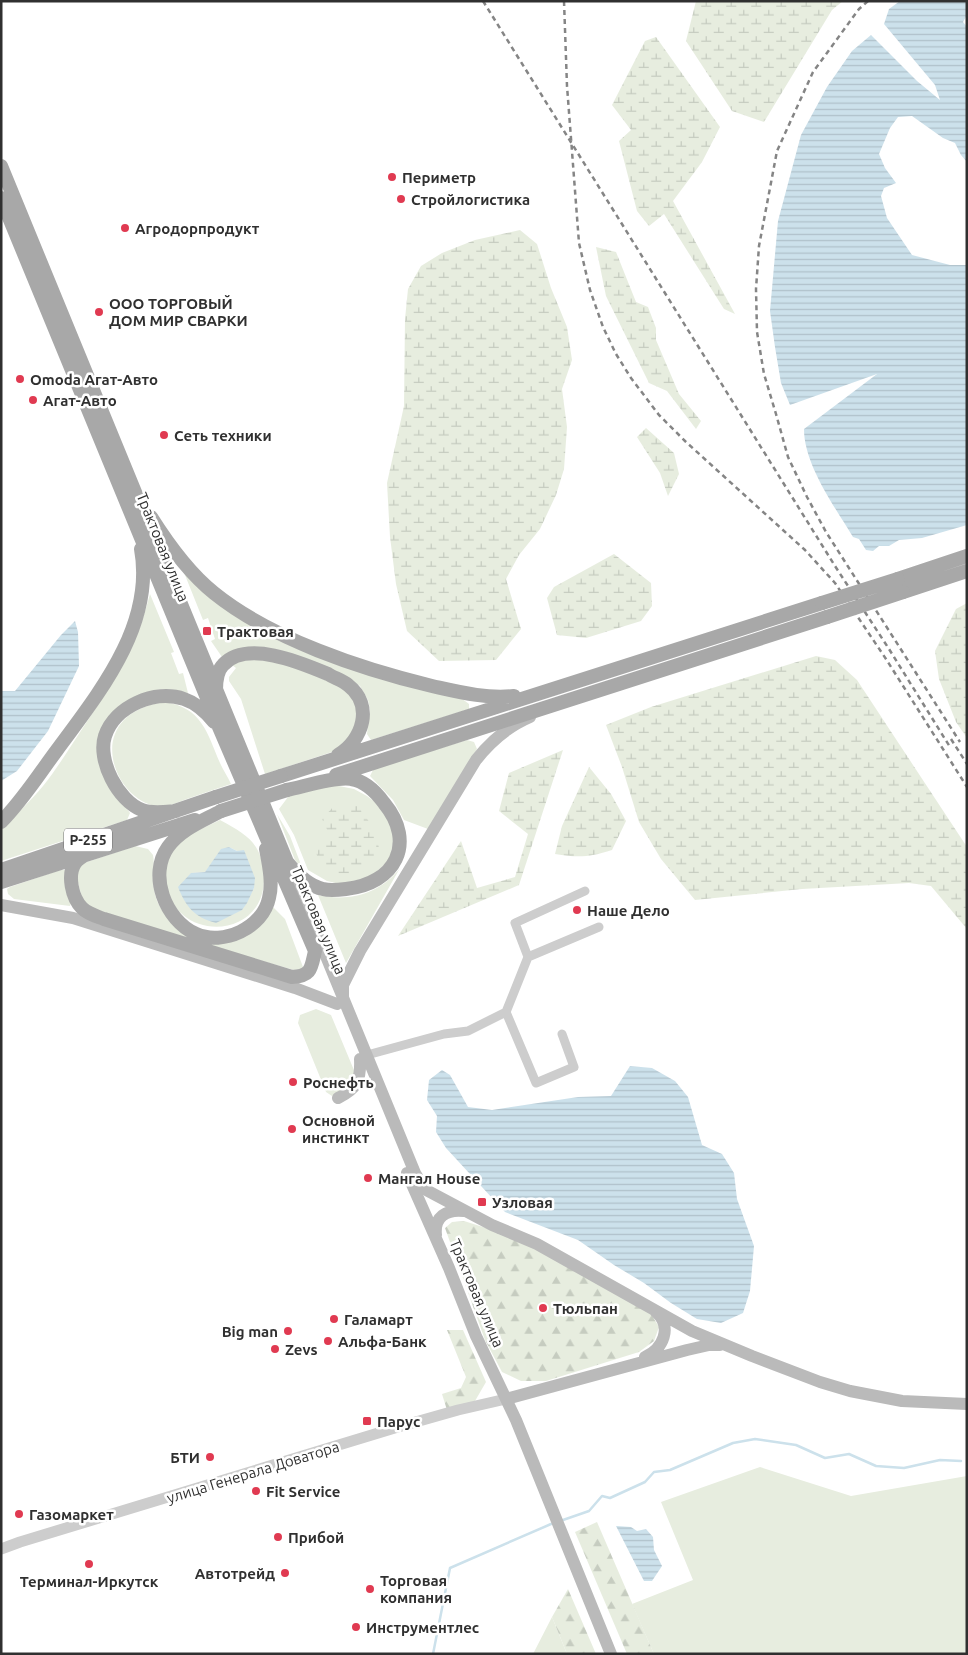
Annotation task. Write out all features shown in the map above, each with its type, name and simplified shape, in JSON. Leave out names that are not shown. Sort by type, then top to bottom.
[{"type":"main road","name":"Трактовая улица","points":[[1,166],[287,862],[436,1240],[476,1336],[506,1399],[611,1654]]},
{"type":"main road","name":"Трактовая улица","points":[[1,198],[219,727],[315,951],[340,1000]]},
{"type":"main road","points":[[133,488],[156,526],[203,584],[238,610],[292,638],[360,666],[398,678],[475,695],[492,697],[511,696],[569,683]]},
{"type":"main road","points":[[1,822],[19,802],[82,717],[110,674],[128,640],[141,599],[143,578],[142,556],[134,521]]},
{"type":"main road","points":[[219,727],[204,710],[178,697],[164,696],[140,701],[122,713],[108,728],[103,745],[105,761],[110,775],[120,791],[131,803],[142,810],[156,812],[176,811],[967,556]]},
{"type":"main road","points":[[1,882],[574,700],[967,571]]},
{"type":"main road","points":[[216,691],[217,676],[223,664],[240,656],[255,654],[279,656],[303,664],[347,684],[356,693],[362,706],[364,719],[361,730],[354,742],[338,755],[280,776]]},
{"type":"main road","points":[[1,905],[72,918],[295,988],[340,1000],[343,985],[360,951],[480,755],[496,739],[521,721],[574,700]]},
{"type":"main road","points":[[287,790],[342,778],[360,782],[379,796],[391,812],[398,828],[400,843],[396,859],[388,871],[372,882],[350,889],[322,889],[300,876],[287,862]]},
{"type":"main road","name":"Р-255","points":[[1,870],[176,811]]},
{"type":"main road","points":[[222,811],[191,827],[175,839],[165,852],[160,869],[162,893],[168,908],[178,921],[197,934],[213,937],[241,932],[254,924],[264,911],[270,892],[263,829]]},
{"type":"main road","points":[[88,853],[75,864],[72,872],[72,883],[80,906],[93,915],[292,977],[303,976],[308,973],[315,951]]},
{"type":"main road","name":"Трактовая улица","points":[[363,1057],[415,1173],[428,1191],[492,1225],[538,1244],[692,1330],[820,1382],[850,1391],[902,1401],[967,1404]]},
{"type":"main road","points":[[338,1098],[355,1087],[363,1057]]},
{"type":"main road","points":[[436,1240],[435,1226],[439,1218],[449,1213],[464,1211]]},
{"type":"main road","points":[[615,1369],[652,1353],[661,1344],[665,1328],[661,1317],[654,1310]]},
{"type":"main road","points":[[506,1399],[703,1346],[730,1346]]},
{"type":"street","points":[[363,1057],[444,1034],[468,1031],[506,1012],[528,957],[515,923],[585,891]]},
{"type":"street","points":[[528,957],[599,927]]},
{"type":"street","points":[[506,1012],[536,1083],[574,1067],[562,1034]]},
{"type":"street","name":"улица Генерала Доватора","points":[[1,1549],[458,1410],[506,1399]]},
{"type":"green space","points":[[696,1],[843,1],[832,10],[764,122],[732,111],[686,41]]},
{"type":"green space","points":[[656,37],[720,127],[702,162],[673,201],[735,314],[724,309],[664,214],[649,226],[637,211],[619,141],[631,130],[612,105],[645,41]]},
{"type":"green space","points":[[520,230],[537,244],[551,288],[567,327],[572,360],[562,389],[567,427],[564,469],[556,495],[540,529],[519,555],[506,579],[521,629],[496,660],[439,661],[407,631],[396,584],[390,537],[387,483],[404,406],[405,319],[408,289],[421,266],[442,253],[475,240]]},
{"type":"green space","points":[[596,247],[616,252],[636,302],[648,307],[656,328],[656,340],[679,394],[701,421],[696,429],[667,391],[649,383],[606,296]]},
{"type":"green space","points":[[646,428],[674,453],[679,474],[668,496],[660,473],[637,437]]},
{"type":"green space","points":[[614,554],[651,583],[652,606],[641,621],[586,638],[557,635],[547,598],[554,587]]},
{"type":"green space","points":[[181,565],[248,620],[461,698],[469,704],[469,709],[371,740],[367,734],[370,709],[368,700],[360,686],[344,675],[308,659],[230,653],[222,657],[211,641],[215,639],[208,618],[203,620]]},
{"type":"green space","points":[[150,594],[174,652],[171,653],[179,674],[183,673],[188,693],[165,689],[150,692],[130,705],[105,726],[116,793],[130,813],[127,820],[1,861],[1,830],[49,778],[107,691],[132,646]]},
{"type":"green space","points":[[967,603],[967,738],[956,722],[939,679],[935,651],[956,609]]},
{"type":"green space","points":[[816,656],[835,660],[857,680],[967,847],[967,929],[931,886],[909,883],[802,889],[695,900],[661,859],[639,822],[622,767],[606,725],[651,707]]},
{"type":"green space","points":[[254,659],[285,663],[335,682],[356,699],[356,728],[338,750],[265,774],[241,699],[229,681],[229,677],[236,668],[232,665],[239,661]]},
{"type":"green space","points":[[164,702],[187,709],[201,723],[231,784],[166,806],[149,804],[133,795],[121,780],[114,762],[113,743],[120,725],[136,711]]},
{"type":"green space","points":[[467,740],[474,742],[477,749],[428,829],[404,820],[393,800],[370,776],[373,770],[379,767]]},
{"type":"green space","points":[[563,750],[519,885],[398,936],[461,841],[477,888],[515,877],[528,834],[499,811],[509,773]]},
{"type":"green space","points":[[589,767],[611,794],[626,821],[612,850],[584,856],[555,854],[562,826]]},
{"type":"green space","points":[[334,785],[354,789],[375,802],[388,818],[394,838],[390,859],[371,877],[340,884],[327,881],[308,870],[294,835],[279,809],[288,797]]},
{"type":"green space","points":[[334,806],[358,806],[377,833],[379,850],[363,872],[329,875],[316,853],[317,846],[331,838],[322,819]]},
{"type":"green space","points":[[277,814],[290,836],[303,870],[295,860]]},
{"type":"green space","points":[[220,820],[239,831],[252,842],[261,857],[264,879],[260,900],[249,915],[234,924],[217,927],[199,924],[183,915],[172,901],[166,876],[169,858],[177,845],[188,836]],"holes":[[[229,847],[237,851],[254,888],[243,906],[225,917],[191,873],[205,872]]]},
{"type":"green space","points":[[135,846],[148,849],[153,855],[155,895],[159,905],[172,921],[209,942],[273,907],[285,919],[303,967],[302,969],[294,970],[97,914],[82,899],[76,874],[81,864]]},
{"type":"green space","points":[[400,868],[346,963],[318,895],[341,897],[363,894],[383,884]]},
{"type":"green space","points":[[60,870],[67,870],[72,900],[70,906],[14,899],[8,894],[7,889],[10,887]]},
{"type":"green space","points":[[316,1009],[331,1015],[356,1075],[348,1089],[332,1096],[326,1092],[298,1023],[300,1015]]},
{"type":"green space","points":[[464,1221],[537,1244],[651,1314],[659,1327],[654,1341],[639,1352],[546,1381],[521,1381],[502,1372],[485,1340],[445,1228],[452,1222]]},
{"type":"green space","points":[[447,1330],[463,1330],[486,1382],[475,1401],[447,1410],[442,1394],[461,1388],[466,1377]]},
{"type":"green space","points":[[760,1467],[851,1496],[967,1476],[967,1654],[654,1654],[632,1604],[693,1580],[661,1502]]},
{"type":"green space","points":[[597,1522],[654,1654],[627,1654],[575,1532]]},
{"type":"green space","points":[[568,1589],[596,1654],[567,1654],[552,1617]]},
{"type":"green space","points":[[552,1617],[567,1654],[533,1654]]},
{"type":"water","points":[[900,1],[967,1],[967,15],[963,22],[967,27],[967,162],[955,143],[943,138],[912,116],[898,117],[890,128],[879,154],[885,168],[896,183],[884,188],[881,196],[887,218],[912,255],[950,265],[967,265],[967,525],[922,538],[899,540],[889,546],[879,546],[873,551],[866,550],[859,539],[853,537],[822,485],[809,457],[804,429],[877,374],[790,405],[781,383],[770,311],[778,221],[801,135],[827,87],[852,51],[871,35],[917,81],[940,100],[935,85],[884,24],[889,9]]},
{"type":"water","points":[[75,621],[78,632],[79,666],[48,731],[17,771],[1,781],[1,691],[15,691],[61,635]]},
{"type":"water","points":[[229,847],[237,851],[244,850],[255,878],[254,888],[242,910],[216,923],[196,914],[184,900],[178,887],[191,873],[205,872],[221,849]]},
{"type":"water","points":[[630,1066],[652,1068],[675,1081],[688,1097],[702,1145],[722,1154],[734,1173],[737,1199],[754,1246],[750,1291],[743,1313],[721,1323],[697,1319],[578,1240],[505,1212],[446,1148],[436,1132],[437,1116],[427,1100],[429,1080],[442,1070],[450,1075],[468,1107],[492,1110],[578,1097],[611,1096]]},
{"type":"water","points":[[616,1526],[631,1527],[637,1531],[646,1529],[653,1537],[654,1550],[662,1566],[652,1581],[644,1581]]},
{"type":"waterway","points":[[563,1520],[589,1511],[602,1496],[610,1498],[645,1482],[654,1472],[670,1470],[733,1443],[755,1439],[796,1445],[825,1458],[849,1454],[876,1466],[904,1468],[940,1460],[961,1461]]},
{"type":"waterway","points":[[433,1654],[450,1568],[551,1524]]},
{"type":"railway","points":[[483,1],[950,747]]},
{"type":"railway","points":[[564,1],[567,86],[579,243],[590,290],[603,327],[616,354],[631,378],[659,415],[805,550],[835,583],[886,659],[967,787]]},
{"type":"railway","points":[[868,1],[859,9],[813,72],[777,151],[759,246],[756,289],[757,332],[764,374],[788,457],[807,497],[826,532],[960,742]]},
{"type":"railway","points":[[951,739],[967,764]]},
{"type":"place","name":"Периметр","points":[[392,177]]},
{"type":"place","name":"Стройлогистика","points":[[401,199]]},
{"type":"place","name":"Агродорпродукт","points":[[125,228]]},
{"type":"place","name":"ООО ТОРГОВЫЙ ДОМ МИР СВАРКИ","points":[[99,312]]},
{"type":"place","name":"Omoda Агат-Авто","points":[[20,379]]},
{"type":"place","name":"Агат-Авто","points":[[33,400]]},
{"type":"place","name":"Сеть техники","points":[[164,435]]},
{"type":"place","name":"Трактовая","points":[[207,631]]},
{"type":"place","name":"Наше Дело","points":[[577,910]]},
{"type":"place","name":"Роснефть","points":[[293,1082]]},
{"type":"place","name":"Основной инстинкт","points":[[292,1129]]},
{"type":"place","name":"Мангал House","points":[[368,1178]]},
{"type":"place","name":"Узловая","points":[[482,1202]]},
{"type":"place","name":"Тюльпан","points":[[543,1308]]},
{"type":"place","name":"Галамарт","points":[[334,1319]]},
{"type":"place","name":"Big man","points":[[288,1331]]},
{"type":"place","name":"Альфа-Банк","points":[[328,1341]]},
{"type":"place","name":"Zevs","points":[[275,1349]]},
{"type":"place","name":"Парус","points":[[367,1421]]},
{"type":"place","name":"БТИ","points":[[210,1457]]},
{"type":"place","name":"Fit Service","points":[[256,1491]]},
{"type":"place","name":"Газомаркет","points":[[19,1514]]},
{"type":"place","name":"Прибой","points":[[278,1537]]},
{"type":"place","name":"Терминал-Иркутск","points":[[89,1564]]},
{"type":"place","name":"Автотрейд","points":[[285,1573]]},
{"type":"place","name":"Торговая компания","points":[[370,1589]]},
{"type":"place","name":"Инструментлес","points":[[356,1627]]}]
